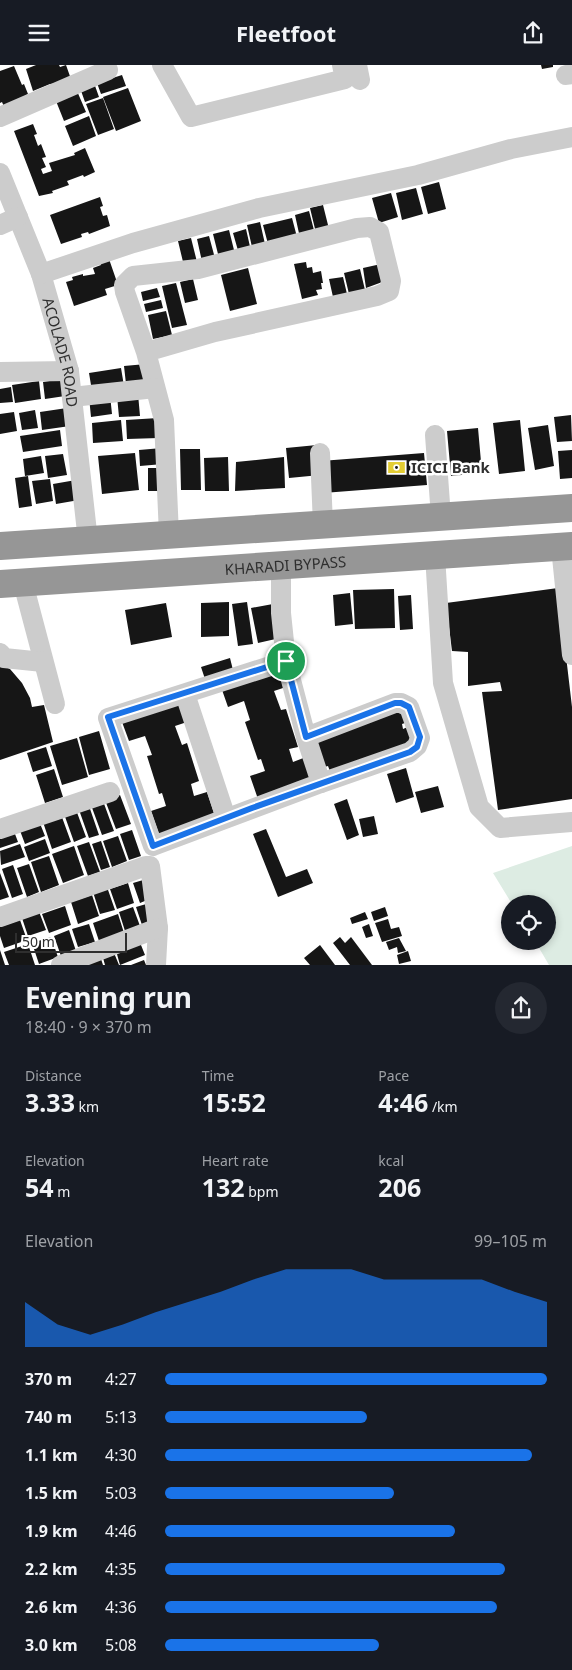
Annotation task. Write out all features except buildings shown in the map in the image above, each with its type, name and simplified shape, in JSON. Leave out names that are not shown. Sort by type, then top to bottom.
[{"type":"highway","points":[[0,546],[572,508]]},
{"type":"highway","name":"KHARADI BYPASS","points":[[11,583],[566,546]]},
{"type":"street","points":[[162,65],[191,117],[345,79],[342,65]]},
{"type":"street","points":[[0,117],[108,69]]},
{"type":"street","points":[[41,274],[133,243],[259,208],[418,175],[511,149],[572,137]]},
{"type":"street","name":"ACOLADE ROAD","points":[[0,173],[41,274],[69,371],[88,541]]},
{"type":"street","points":[[0,225],[18,217]]},
{"type":"street","points":[[146,352],[215,332],[377,296],[389,291],[391,281],[379,232],[370,227],[357,228],[198,269],[133,276],[124,285],[146,352],[164,420],[169,535]]},
{"type":"street","points":[[0,372],[69,371]]},
{"type":"street","points":[[72,397],[155,388]]},
{"type":"street","points":[[435,435],[441,517]]},
{"type":"street","points":[[320,453],[323,525]]},
{"type":"street","points":[[566,546],[572,655]]},
{"type":"street","points":[[435,555],[443,683],[479,807],[500,828],[572,822]]},
{"type":"street","points":[[281,566],[281,613],[286,661],[306,737],[321,783]]},
{"type":"street","points":[[11,583],[43,662],[55,704]]},
{"type":"street","points":[[0,653],[4,658],[43,662]]},
{"type":"street","points":[[286,661],[108,717],[153,846],[410,752],[417,747],[420,737],[409,707],[401,703],[395,703],[306,737]]},
{"type":"street","points":[[185,694],[226,818]]},
{"type":"street","points":[[0,829],[110,792]]},
{"type":"street","points":[[0,917],[150,866],[158,928],[156,965]]},
{"type":"street","points":[[60,965],[158,928]]},
{"type":"shaded area","points":[[572,846],[572,965],[549,965],[540,950],[556,950],[556,895],[506,895],[493,873]]},
{"type":"place","name":"ICICI Bank","points":[[397,467]]},
{"type":"route","points":[[286,661],[306,737],[395,703],[401,703],[409,707],[420,737],[417,747],[410,752],[252,808],[153,846],[108,717],[286,661]]}]
